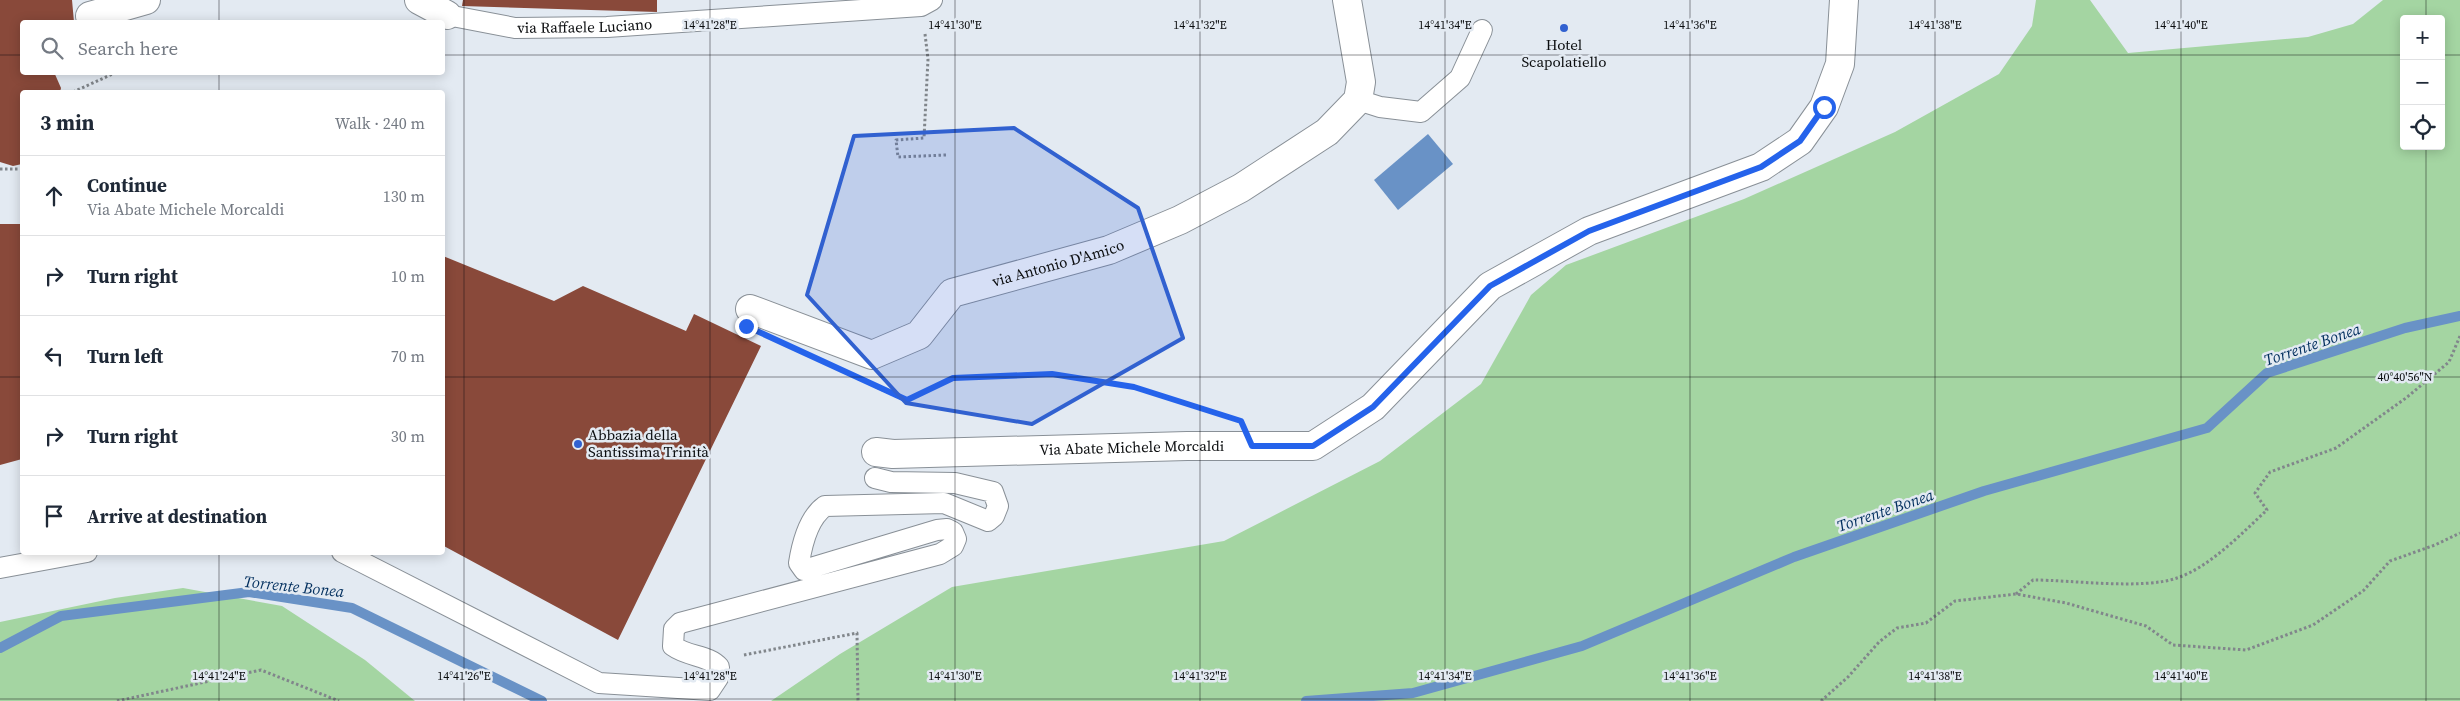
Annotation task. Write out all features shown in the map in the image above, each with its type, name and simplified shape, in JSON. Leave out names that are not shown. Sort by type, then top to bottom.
[{"type":"street","points":[[90,16],[146,0]]},
{"type":"street","points":[[1346,0],[1361,82],[1358,100]]},
{"type":"street","name":"Via Abate Michele Morcaldi","points":[[876,465],[893,454],[1187,446],[1313,446],[1373,407],[1490,286],[1589,231],[1761,167],[1800,141],[1824,107],[1840,64],[1844,0]]},
{"type":"street","name":"via Antonio D'Amico","points":[[750,309],[872,355],[919,335],[952,293],[1109,250],[1198,211],[1241,188],[1327,132],[1358,100]]},
{"type":"lane","name":"via Raffaele Luciano","points":[[431,5],[515,28],[607,27],[927,3]]},
{"type":"lane","points":[[1358,100],[1380,107],[1421,112],[1460,78],[1482,30]]},
{"type":"lane","points":[[348,555],[599,683],[710,690],[718,678],[719,667],[714,661],[684,654],[672,646],[674,629],[680,623],[940,554],[953,546],[956,538],[953,532],[946,529],[937,530],[804,570],[799,564],[801,549],[811,523],[825,506],[944,503],[988,521],[994,516],[998,506],[993,492],[955,484],[891,482],[876,465]]},
{"type":"lane","points":[[0,568],[71,555]]},
{"type":"path","points":[[927,3],[928,58],[924,138],[896,140],[898,157],[946,155]]},
{"type":"path","points":[[77,90],[110,75]]},
{"type":"path","points":[[0,169],[20,169]]},
{"type":"path","points":[[2016,594],[2033,580],[2142,583],[2177,578],[2208,560],[2228,547],[2267,510],[2255,493],[2270,472],[2336,448],[2406,398],[2449,362],[2460,336]]},
{"type":"path","points":[[870,384],[907,400],[953,378],[1052,374],[1134,387],[1214,413]]},
{"type":"path","points":[[1821,701],[1848,677],[1879,642],[1897,628],[1926,623],[1954,600],[2016,594],[2066,604],[2146,626],[2173,645],[2246,650],[2313,625],[2363,591],[2390,560],[2435,546],[2460,533]]},
{"type":"path","points":[[714,661],[857,633],[858,701]]},
{"type":"path","points":[[117,701],[261,670],[339,701]]},
{"type":"highlighted area","points":[[1014,128],[1138,208],[1183,338],[1032,424],[906,403],[807,295],[854,136]]},
{"type":"green space","points":[[2036,0],[2090,0],[2128,53],[2308,37],[2353,24],[2383,0],[2460,0],[2460,701],[771,701],[840,654],[952,587],[1224,541],[1380,461],[1481,384],[1531,295],[1566,265],[1744,199],[1895,132],[1999,74],[2032,26]]},
{"type":"green space","points":[[183,588],[282,606],[365,660],[415,701],[0,701],[0,622],[115,598]]},
{"type":"water","points":[[1428,134],[1453,164],[1398,210],[1374,180]]},
{"type":"building","points":[[0,0],[72,0],[74,20],[20,20],[20,75],[55,75],[61,88],[60,90],[20,90],[20,164],[13,166],[0,162]]},
{"type":"building","points":[[463,0],[657,0],[657,12],[462,6]]},
{"type":"building","points":[[0,224],[20,224],[20,460],[0,465]]},
{"type":"building","name":"Abbazia della Santissima Trinità","points":[[445,257],[554,301],[583,286],[686,331],[694,314],[761,346],[618,640],[445,547]]},
{"type":"waterway","name":"Torrente Bonea","points":[[1306,701],[1413,693],[1582,646],[1794,557],[1984,491],[2207,428],[2267,373],[2405,328],[2460,316]]},
{"type":"waterway","name":"Torrente Bonea","points":[[0,648],[61,616],[249,592],[352,608],[542,701]]},
{"type":"place","name":"Hotel Scapolatiello","points":[[1564,28]]},
{"type":"place","name":"Abbazia della Santissima Trinità","points":[[578,444]]},
{"type":"route","points":[[746,326],[907,400],[953,378],[1052,374],[1134,387],[1241,421],[1252,446],[1313,446],[1373,407],[1490,286],[1589,231],[1761,167],[1800,141],[1824,107]]}]
